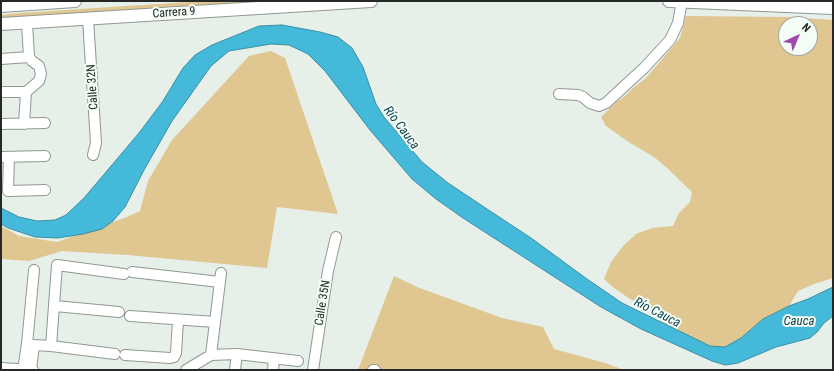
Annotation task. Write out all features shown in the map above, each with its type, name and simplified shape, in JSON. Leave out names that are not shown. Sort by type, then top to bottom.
[{"type":"main road","points":[[1,6],[75,1]]},
{"type":"main road","name":"Carrera 9","points":[[1,24],[371,1]]},
{"type":"main road","points":[[669,1],[833,8]]},
{"type":"street","points":[[559,94],[578,95],[590,103],[599,106],[606,103],[644,68],[670,40],[678,23],[682,1]]},
{"type":"street","name":"Calle 32N","points":[[88,19],[96,143],[93,155]]},
{"type":"street","points":[[1,92],[26,92],[39,82],[39,66],[29,57],[27,23]]},
{"type":"street","points":[[1,59],[29,57]]},
{"type":"street","points":[[24,124],[26,92]]},
{"type":"street","points":[[1,124],[45,123]]},
{"type":"street","points":[[45,156],[5,157],[8,191],[45,190]]},
{"type":"street","name":"Calle 35N","points":[[313,370],[328,271],[336,237]]},
{"type":"street","points":[[51,346],[57,265],[128,273],[220,278],[211,355]]},
{"type":"street","points":[[1,368],[27,370],[34,270]]},
{"type":"street","points":[[55,306],[119,312]]},
{"type":"street","points":[[130,316],[215,322]]},
{"type":"street","points":[[125,355],[174,357],[176,353],[178,320]]},
{"type":"street","points":[[30,344],[115,354]]},
{"type":"street","points":[[235,370],[237,354]]},
{"type":"street","points":[[186,370],[211,355],[237,354],[298,361]]},
{"type":"street","points":[[273,370],[274,359]]},
{"type":"shaded area","points":[[203,1],[283,1],[1,18],[1,15],[20,13]]},
{"type":"shaded area","points":[[686,16],[778,17],[778,56],[818,56],[818,19],[833,20],[833,278],[798,291],[789,306],[763,319],[741,338],[725,347],[710,346],[663,324],[648,308],[630,299],[604,279],[611,262],[623,246],[636,234],[652,228],[673,226],[679,213],[690,202],[692,192],[666,167],[654,157],[627,141],[606,126],[601,117],[616,102],[645,79],[680,38]]},
{"type":"shaded area","points":[[271,51],[285,58],[338,214],[277,207],[267,268],[128,255],[62,251],[29,261],[1,259],[1,226],[19,236],[57,242],[140,211],[148,181],[172,140],[249,56]]},
{"type":"shaded area","points":[[394,276],[417,287],[502,318],[543,327],[554,349],[605,363],[624,370],[358,370]]},
{"type":"water","name":"Cauca","points":[[282,25],[338,37],[352,48],[363,67],[376,104],[384,117],[422,162],[448,183],[531,238],[622,303],[710,346],[725,347],[741,338],[763,319],[833,287],[833,316],[810,338],[776,347],[738,363],[725,365],[712,361],[641,329],[601,307],[436,199],[412,179],[370,130],[325,71],[308,54],[289,45],[271,44],[229,51],[211,66],[172,121],[125,207],[113,221],[102,229],[58,238],[35,237],[8,228],[1,224],[1,208],[19,217],[37,221],[55,220],[66,215],[84,198],[139,133],[163,101],[183,68],[195,55],[212,45],[259,26]]},
{"type":"water label","name":"Río Cauca","points":[[401,128]]},
{"type":"water label","name":"Río Cauca","points":[[657,313]]}]
